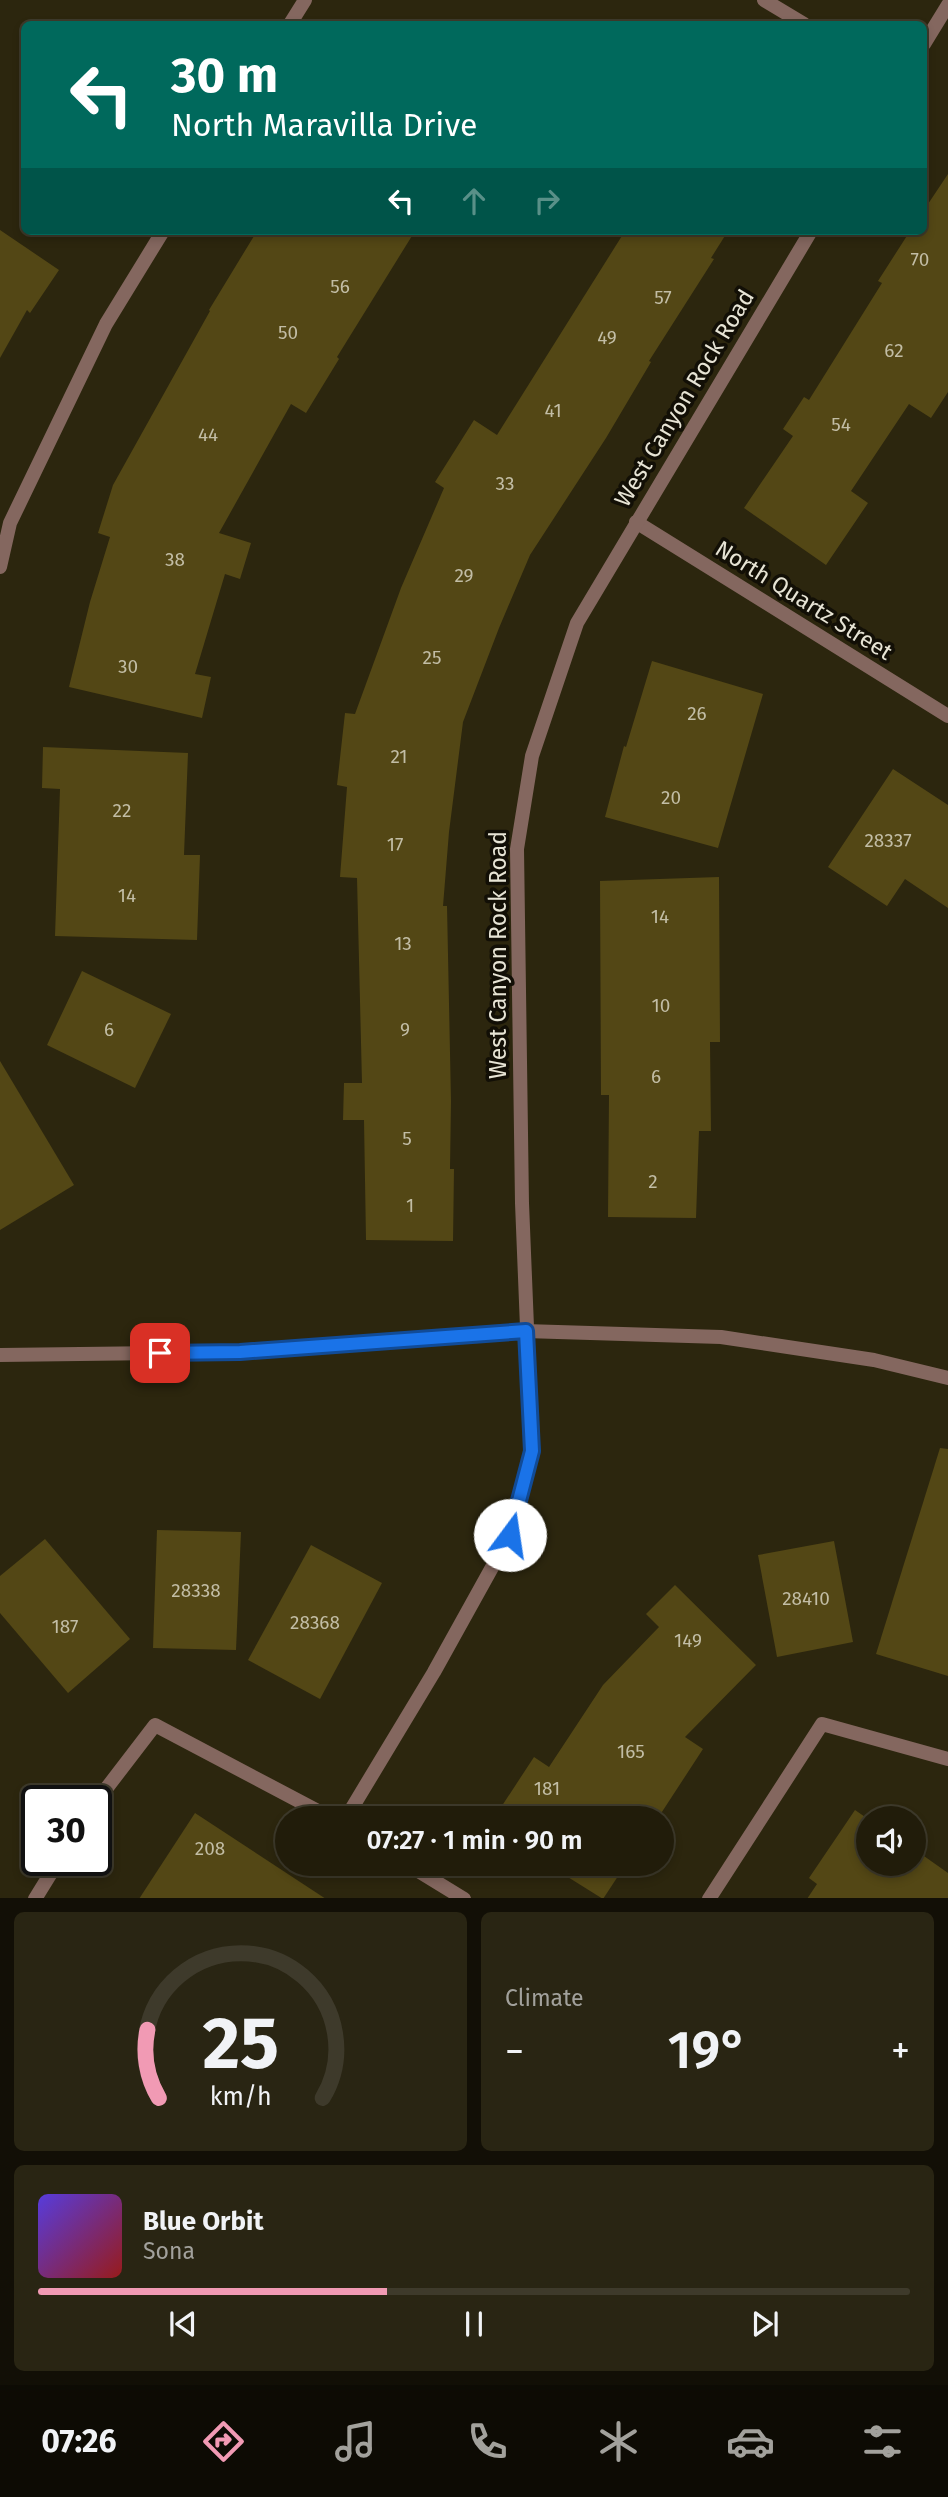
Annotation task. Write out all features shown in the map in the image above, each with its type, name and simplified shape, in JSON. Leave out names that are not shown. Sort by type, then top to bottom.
[{"type":"street","points":[[292,21],[305,0]]},
{"type":"street","points":[[764,0],[799,21]]},
{"type":"street","points":[[927,39],[948,5]]},
{"type":"street","points":[[0,567],[10,523],[106,324],[161,235]]},
{"type":"street","name":"West Canyon Rock Road","points":[[353,1806],[434,1672],[510,1535],[532,1451],[526,1331],[517,849],[532,756],[577,623],[809,235]]},
{"type":"street","name":"North Quartz Street","points":[[636,522],[948,716]]},
{"type":"street","points":[[0,1355],[240,1352],[526,1331],[721,1337],[874,1360],[948,1378]]},
{"type":"street","points":[[109,1785],[155,1724],[309,1806]]},
{"type":"street","points":[[710,1898],[822,1724],[948,1759]]},
{"type":"street","points":[[36,1898],[50,1876]]},
{"type":"street","points":[[427,1876],[462,1898]]},
{"type":"building","points":[[948,174],[948,392],[931,418],[909,404],[851,491],[868,503],[826,565],[744,508],[793,436],[783,429],[804,397],[809,400],[882,283],[878,281],[907,235],[927,235],[927,206]]},
{"type":"building","points":[[0,230],[59,270],[30,313],[27,310],[0,358]]},
{"type":"building","points":[[255,235],[413,235],[337,357],[339,359],[306,413],[291,404],[219,533],[251,543],[240,579],[225,574],[195,674],[211,677],[202,718],[69,687],[90,602],[110,537],[98,533],[113,485],[209,310]]},
{"type":"building","points":[[622,235],[725,235],[711,258],[714,259],[649,361],[651,362],[606,438],[530,555],[463,722],[443,906],[447,906],[450,1169],[454,1169],[453,1241],[366,1240],[364,1120],[343,1120],[344,1083],[362,1083],[357,878],[340,877],[347,787],[337,785],[345,713],[355,714],[401,588],[444,488],[435,482],[474,420],[497,435]]},
{"type":"building","points":[[652,661],[763,694],[718,848],[605,817],[624,746],[626,747]]},
{"type":"building","points":[[43,747],[188,753],[184,855],[200,855],[197,940],[55,936],[60,789],[42,788]]},
{"type":"building","points":[[893,769],[948,805],[948,908],[905,879],[887,906],[828,867]]},
{"type":"building","points":[[719,877],[720,1042],[710,1042],[711,1131],[699,1131],[696,1218],[608,1217],[609,1095],[601,1095],[600,881]]},
{"type":"building","points":[[82,971],[171,1014],[135,1088],[47,1045]]},
{"type":"building","points":[[0,1061],[74,1185],[0,1230]]},
{"type":"building","points":[[940,1448],[948,1449],[948,1676],[876,1654]]},
{"type":"building","points":[[157,1530],[241,1532],[236,1650],[153,1648]]},
{"type":"building","points":[[45,1539],[130,1639],[68,1693],[0,1613],[0,1576]]},
{"type":"building","points":[[834,1541],[853,1642],[777,1657],[758,1555]]},
{"type":"building","points":[[311,1545],[382,1583],[320,1699],[248,1660]]},
{"type":"building","points":[[675,1585],[756,1665],[685,1737],[703,1749],[666,1806],[502,1806],[534,1757],[549,1767],[603,1685],[659,1627],[646,1614]]},
{"type":"building","points":[[855,1810],[856,1876],[926,1876],[926,1857],[948,1873],[948,1898],[808,1898],[817,1884],[809,1878]]},
{"type":"building","points":[[195,1813],[275,1866],[275,1876],[291,1876],[324,1898],[140,1898]]},
{"type":"building","points":[[566,1876],[618,1876],[601,1898]]},
{"type":"route","points":[[160,1353],[240,1352],[526,1331],[532,1451],[510,1535]]}]
